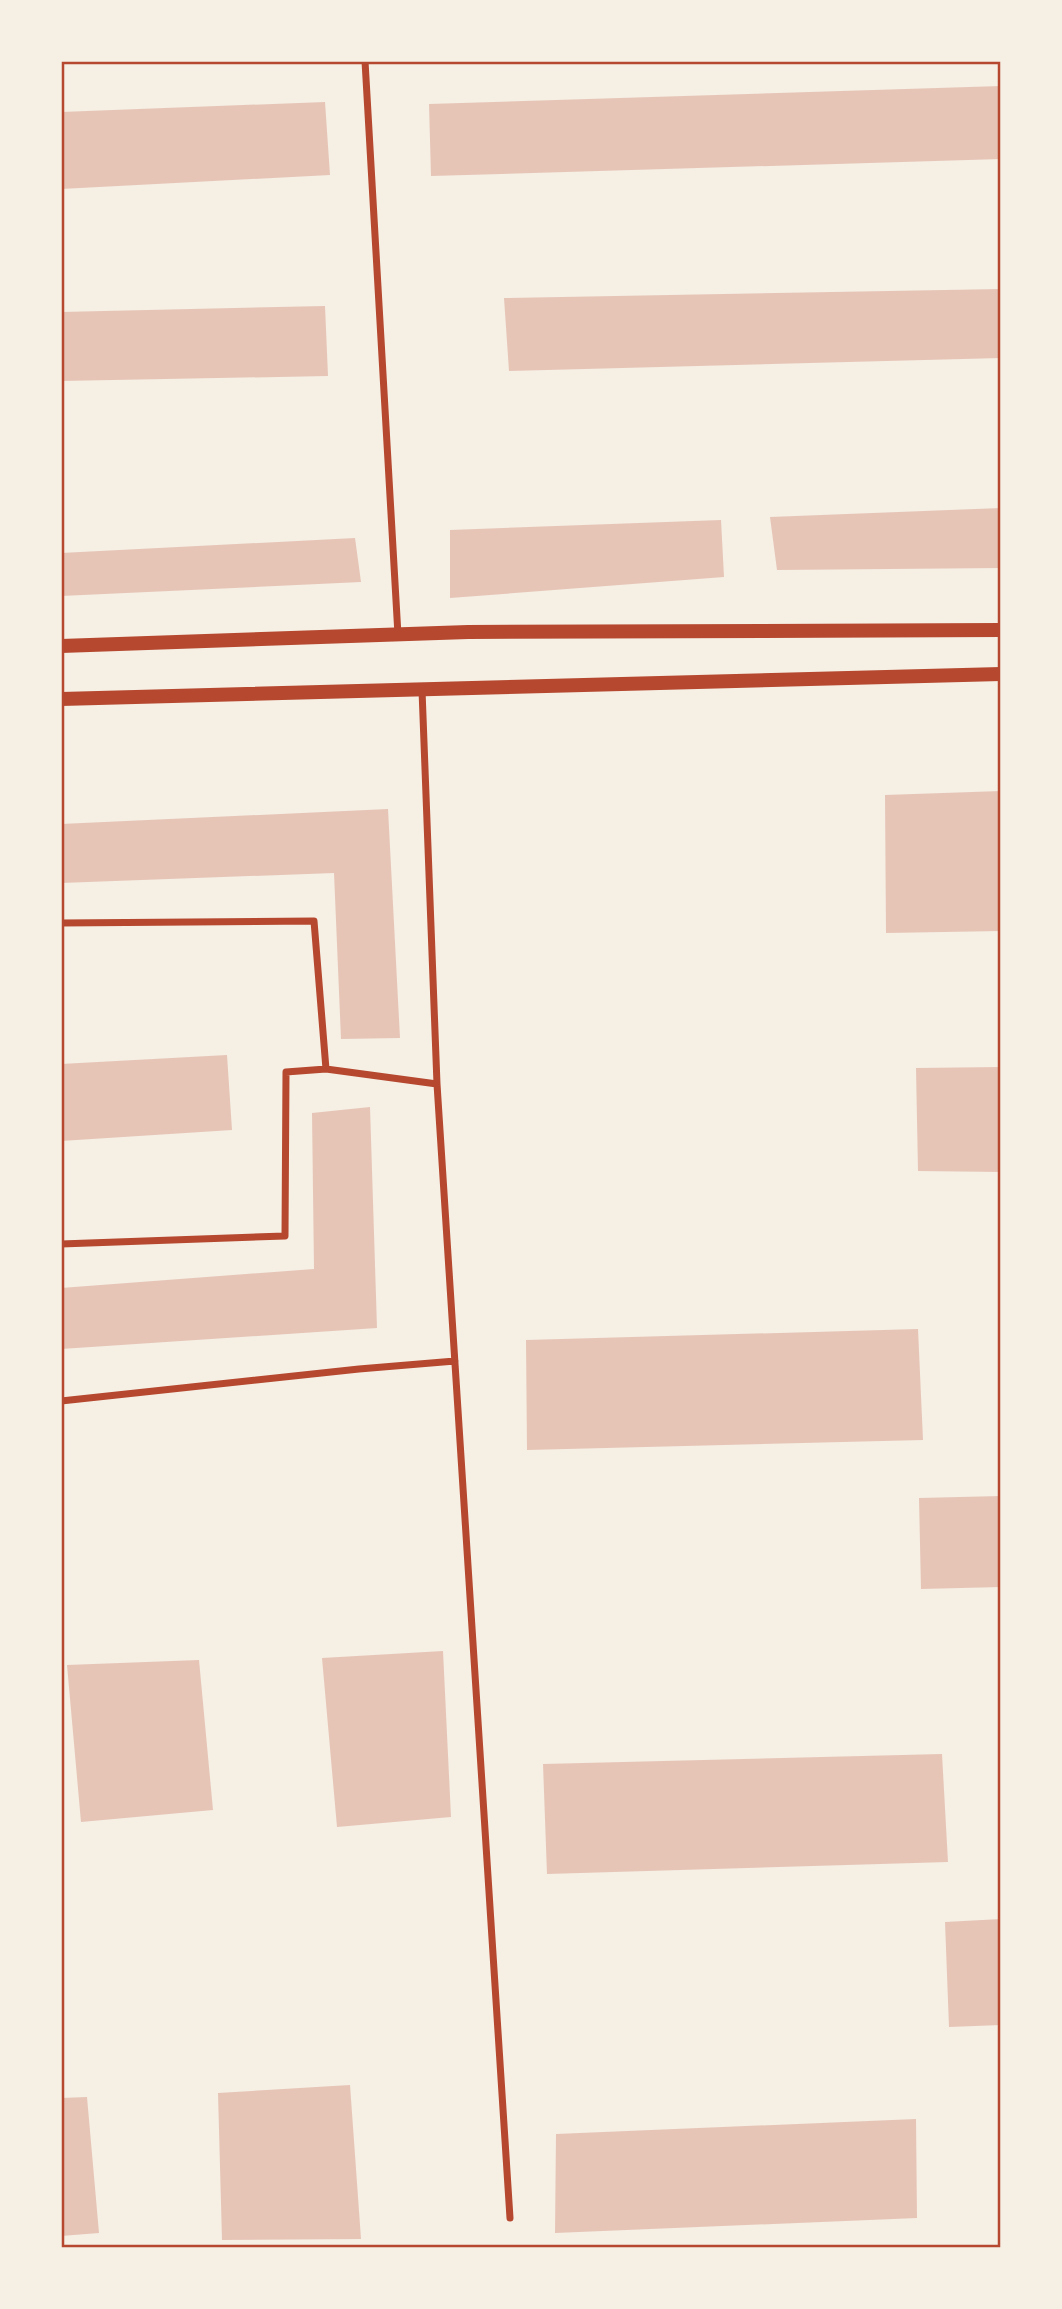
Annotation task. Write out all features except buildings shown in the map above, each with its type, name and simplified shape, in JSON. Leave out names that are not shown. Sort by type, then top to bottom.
[{"type":"main road","points":[[61,646],[493,632],[1001,630]]},
{"type":"main road","points":[[61,699],[1001,674]]},
{"type":"street","points":[[365,61],[398,635]]},
{"type":"street","points":[[422,690],[438,1084],[510,2218]]},
{"type":"street","points":[[61,923],[314,920],[326,1069]]},
{"type":"street","points":[[61,1244],[285,1237],[286,1072],[326,1069],[438,1084]]},
{"type":"street","points":[[61,1401],[456,1361]]}]
